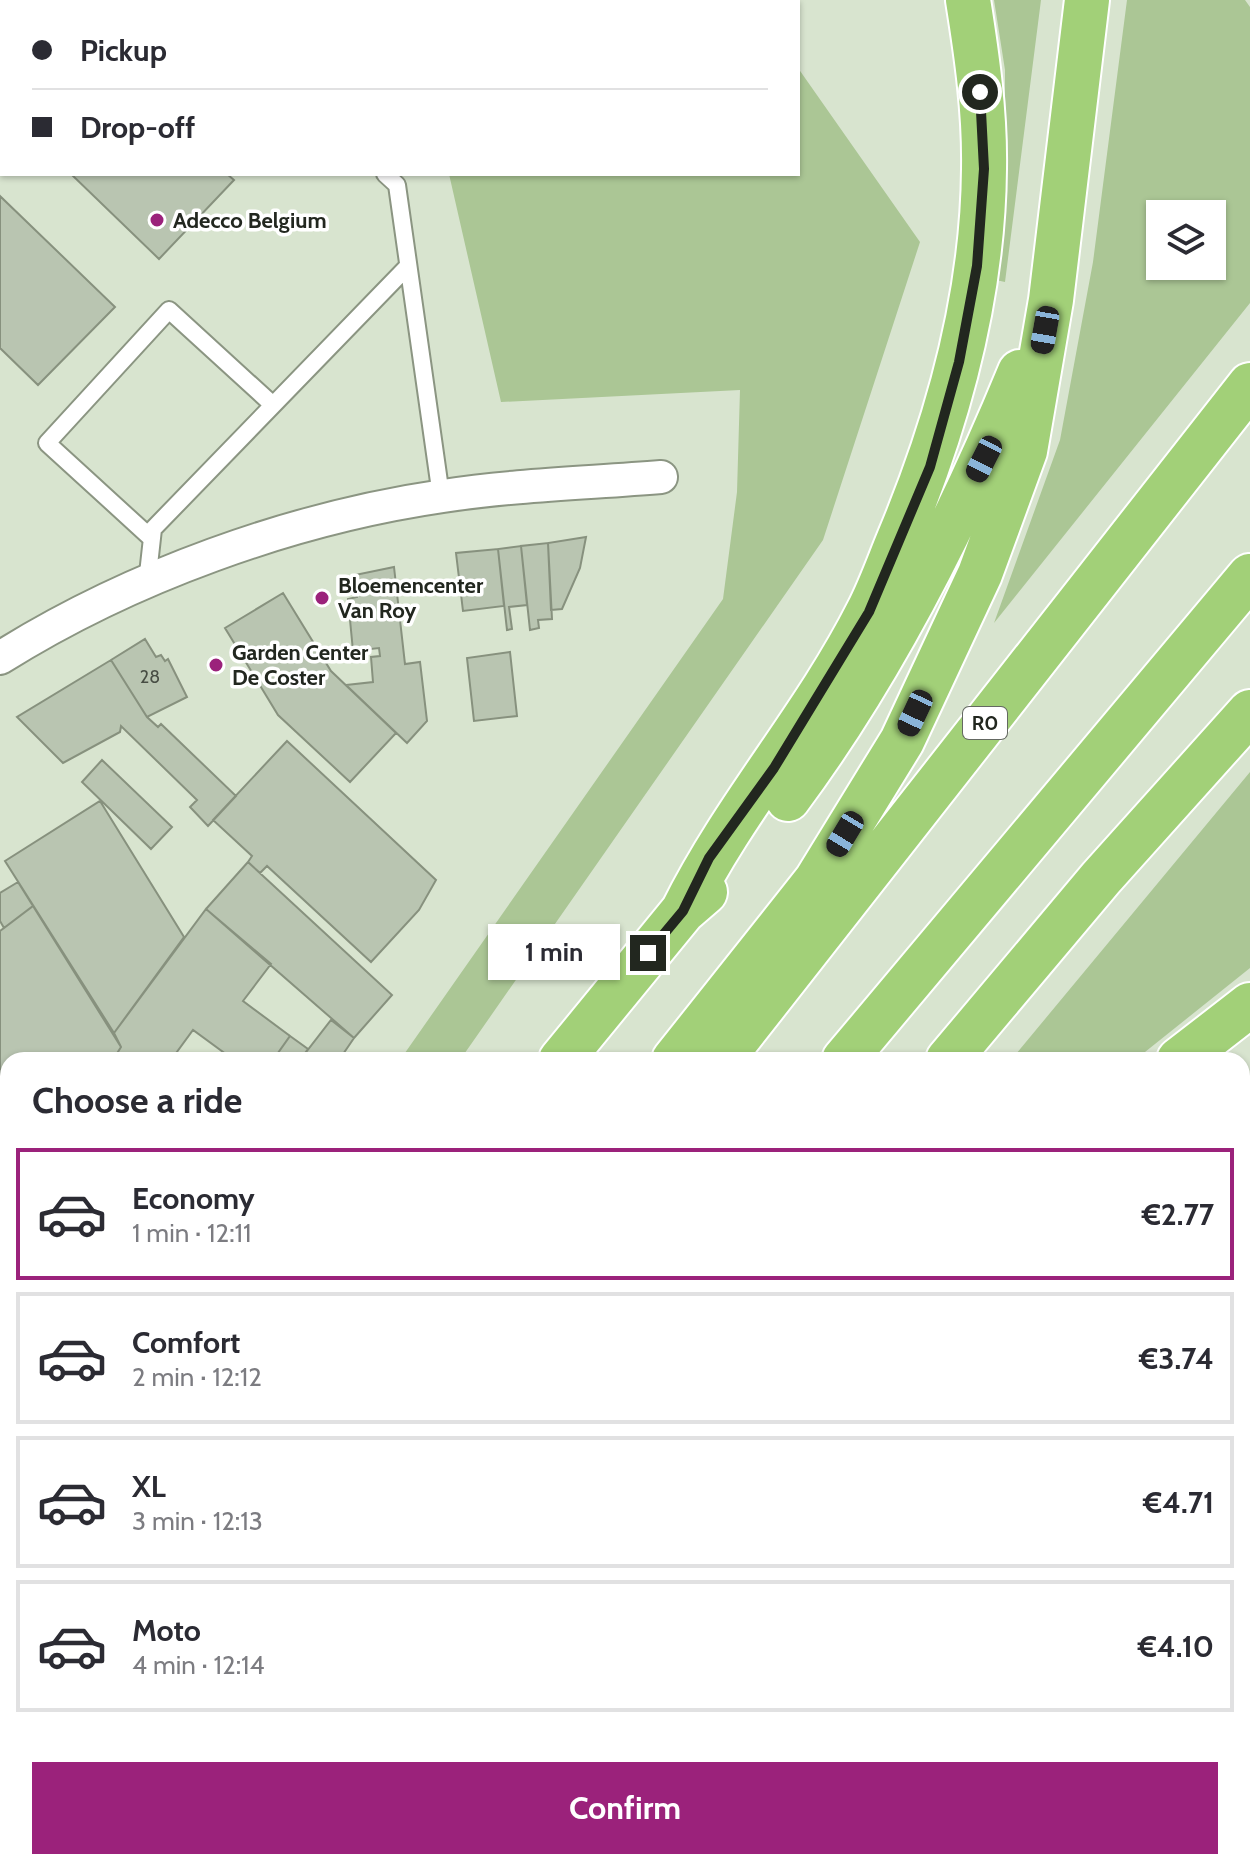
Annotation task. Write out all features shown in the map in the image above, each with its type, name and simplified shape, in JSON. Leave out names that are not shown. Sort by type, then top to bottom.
[{"type":"highway","points":[[683,911],[709,858],[774,768],[869,612],[930,467],[959,362],[977,266],[984,169],[978,67],[968,0]]},
{"type":"highway","points":[[680,1052],[816,881],[902,741],[980,574],[1025,451],[1051,300],[1087,0]]},
{"type":"highway","points":[[568,1052],[683,911],[737,867],[791,795],[860,691],[984,459],[1051,300]]},
{"type":"highway","name":"R0","points":[[727,1052],[1250,385]]},
{"type":"highway","points":[[851,1052],[1250,576]]},
{"type":"highway","points":[[955,1052],[1101,878],[1250,712]]},
{"type":"highway","points":[[1190,1052],[1250,1005]]},
{"type":"highway","points":[[1193,1052],[1250,1028]]},
{"type":"street","points":[[0,658],[32,637],[232,547],[441,496],[661,477]]},
{"type":"lane","points":[[387,176],[397,185],[441,496]]},
{"type":"lane","points":[[147,583],[153,529],[408,266]]},
{"type":"lane","points":[[151,538],[47,443],[169,310],[273,405]]},
{"type":"green space","points":[[994,0],[1041,0],[1005,282],[996,280],[1005,168],[1005,70]]},
{"type":"green space","points":[[1127,0],[1245,0],[1250,7],[1250,303],[994,623],[1060,440],[1093,262]]},
{"type":"green space","points":[[800,71],[920,242],[823,540],[466,1052],[406,1052],[723,599],[737,492],[740,390],[501,402],[449,176],[800,176]]},
{"type":"green space","points":[[1250,772],[1250,968],[1145,1052],[1018,1052]]},
{"type":"building","name":"Adecco Belgium","points":[[73,176],[229,176],[234,180],[159,259]]},
{"type":"building","points":[[0,196],[115,307],[38,385],[0,348]]},
{"type":"building","points":[[586,537],[580,568],[562,609],[551,610],[548,543]]},
{"type":"building","points":[[548,543],[552,619],[538,620],[539,628],[530,630],[521,546]]},
{"type":"building","points":[[521,546],[527,605],[509,607],[512,629],[507,630],[498,549]]},
{"type":"building","points":[[498,549],[504,606],[463,611],[456,553]]},
{"type":"building","points":[[394,567],[405,664],[420,662],[427,721],[407,743],[346,685],[373,682],[371,657],[380,656],[379,648],[353,651],[348,599],[357,597],[355,575]]},
{"type":"building","points":[[283,593],[331,671],[396,733],[350,782],[278,715],[225,628]]},
{"type":"building","points":[[145,639],[156,657],[161,655],[165,661],[168,659],[187,697],[147,717],[111,660]]},
{"type":"building","points":[[510,652],[517,716],[474,721],[467,658]]},
{"type":"building","points":[[111,660],[147,717],[158,727],[161,724],[236,796],[208,826],[190,807],[197,800],[121,726],[120,732],[63,763],[17,717]]},
{"type":"building","points":[[287,741],[436,880],[419,910],[371,962],[267,866],[260,873],[248,862],[252,856],[213,820]]},
{"type":"building","points":[[102,760],[172,827],[151,849],[82,782]]},
{"type":"building","points":[[100,801],[184,937],[114,1033],[5,861]]},
{"type":"building","points":[[248,862],[392,995],[354,1038],[206,909]]},
{"type":"building","points":[[18,882],[33,906],[4,928],[0,921],[0,893]]},
{"type":"building","points":[[33,906],[121,1047],[118,1052],[0,1052],[0,931]]},
{"type":"building","points":[[206,909],[271,964],[243,1001],[290,1036],[279,1052],[223,1052],[193,1030],[177,1052],[118,1052],[121,1047],[114,1033]]},
{"type":"building","points":[[331,1020],[354,1038],[344,1052],[306,1052]]},
{"type":"building","points":[[290,1036],[308,1049],[306,1052],[279,1052]]},
{"type":"place","name":"Adecco Belgium","points":[[157,220]]},
{"type":"place","name":"Bloemencenter Van Roy","points":[[322,598]]},
{"type":"place","name":"Garden Center De Coster","points":[[216,665]]},
{"type":"route","points":[[648,953],[683,911],[709,858],[774,768],[869,612],[930,467],[959,362],[977,266],[984,169],[980,92]]}]
